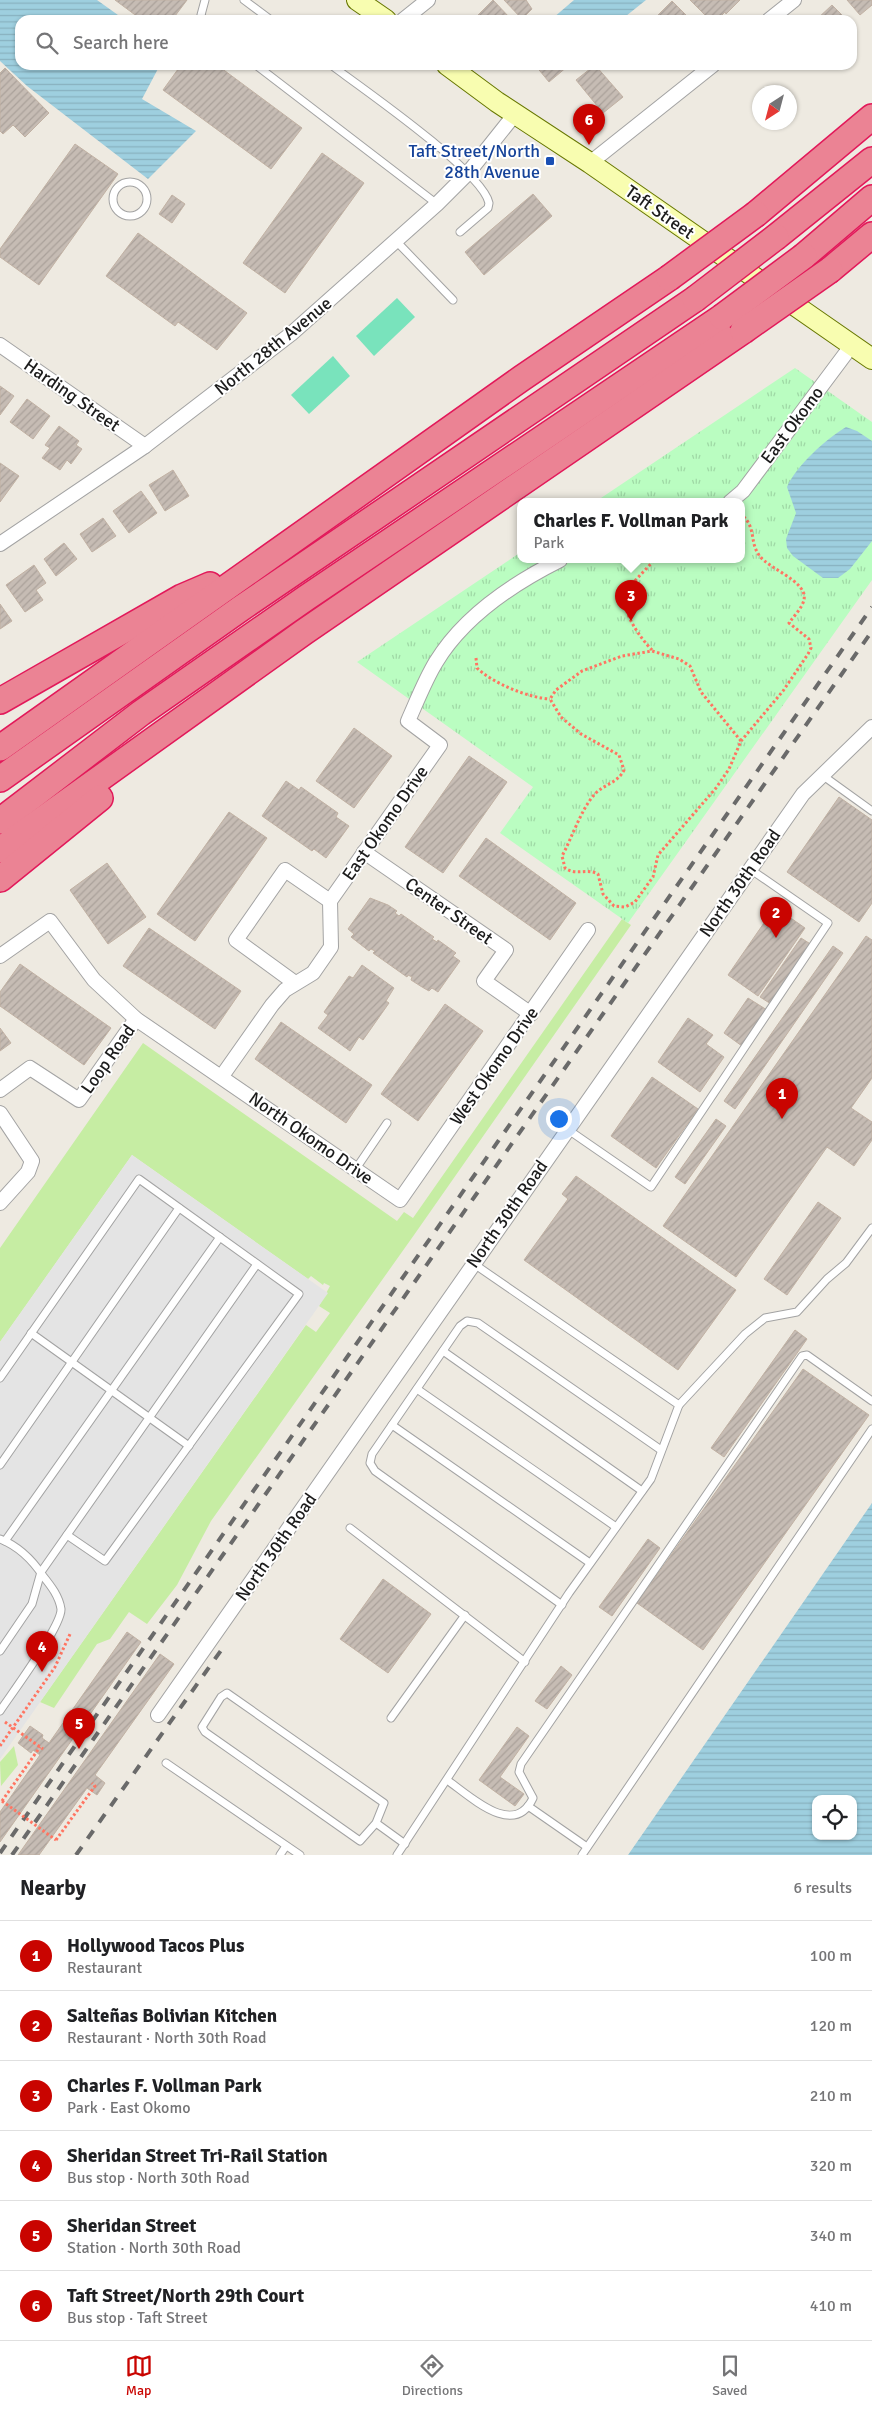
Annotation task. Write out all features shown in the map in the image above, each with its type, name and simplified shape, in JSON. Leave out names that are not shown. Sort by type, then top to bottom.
[{"type":"highway","points":[[0,748],[522,378],[669,278],[756,214],[872,117]]},
{"type":"highway","points":[[0,778],[240,609],[695,299],[872,160]]},
{"type":"highway","points":[[0,821],[173,691],[722,317],[804,256],[872,198]]},
{"type":"highway","points":[[0,850],[304,632],[743,332],[830,270],[872,235]]},
{"type":"highway","points":[[0,701],[182,597],[256,565]]},
{"type":"highway","points":[[0,879],[304,632]]},
{"type":"street","points":[[357,0],[379,15]]},
{"type":"street","points":[[409,15],[428,0]]},
{"type":"street","points":[[775,15],[794,0]]},
{"type":"street","name":"Taft Street","points":[[454,70],[872,359]]},
{"type":"street","points":[[590,163],[707,70]]},
{"type":"street","name":"North 28th Avenue","points":[[0,544],[145,446],[291,334],[438,204],[468,173],[515,114]]},
{"type":"street","name":"Harding Street","points":[[0,344],[145,446]]},
{"type":"street","name":"East Okomo","points":[[734,498],[748,485],[852,345]]},
{"type":"street","name":"East Okomo Drive","points":[[330,901],[440,745],[408,721],[436,661],[465,626],[509,590],[555,563]]},
{"type":"street","name":"North 30th Road","points":[[158,1715],[802,794],[872,727]]},
{"type":"street","name":"Center Street","points":[[364,852],[506,950],[484,981],[531,1014]]},
{"type":"street","points":[[222,1076],[272,1006],[295,983],[313,973],[331,947],[330,901],[285,870],[236,940],[295,983]]},
{"type":"street","name":"North Okomo Drive","points":[[0,956],[50,921],[94,980],[136,1019],[222,1076],[400,1200]]},
{"type":"street","name":"West Okomo Drive","points":[[400,1200],[588,930]]},
{"type":"street","name":"Loop Road","points":[[0,1090],[30,1068],[79,1100],[136,1019]]},
{"type":"street","points":[[0,1114],[32,1161],[28,1172],[0,1203]]},
{"type":"lane","points":[[201,15],[205,0]]},
{"type":"lane","points":[[244,0],[264,15]]},
{"type":"lane","points":[[263,70],[438,204]]},
{"type":"lane","points":[[338,70],[416,128],[468,173],[485,193],[489,203],[488,208],[460,232]]},
{"type":"lane","points":[[130,182],[141,185],[147,195],[146,207],[143,211],[138,215],[127,217],[117,211],[113,200],[116,189],[120,185],[130,182]]},
{"type":"lane","points":[[397,242],[453,300]]},
{"type":"lane","points":[[822,775],[872,811]]},
{"type":"lane","points":[[567,1129],[651,1187],[828,923],[750,869]]},
{"type":"lane","points":[[355,1170],[387,1123]]},
{"type":"lane","points":[[0,1378],[139,1180],[299,1294],[105,1561],[67,1535]]},
{"type":"lane","points":[[0,1465],[179,1208]]},
{"type":"lane","points":[[397,1855],[590,1563],[651,1478],[679,1405],[745,1334],[765,1318],[797,1312],[827,1279],[846,1263],[872,1228]]},
{"type":"lane","points":[[0,1711],[58,1621],[61,1611],[57,1596],[33,1561],[2,1540],[112,1391],[220,1237]]},
{"type":"lane","points":[[473,1263],[679,1405]]},
{"type":"lane","points":[[0,1651],[32,1604],[40,1572],[257,1264]]},
{"type":"lane","points":[[562,1605],[376,1471],[370,1464],[372,1454],[460,1326],[467,1321],[478,1323],[661,1450]]},
{"type":"lane","points":[[31,1333],[189,1446]]},
{"type":"lane","points":[[443,1351],[642,1491]]},
{"type":"lane","points":[[447,1780],[499,1815],[519,1815],[528,1806],[533,1798],[519,1772],[521,1764],[802,1356],[807,1355],[872,1401]]},
{"type":"lane","points":[[417,1389],[616,1527]]},
{"type":"lane","points":[[392,1425],[590,1563]]},
{"type":"lane","points":[[582,1855],[872,1429]]},
{"type":"lane","points":[[350,1528],[525,1662]]},
{"type":"lane","points":[[391,1718],[464,1615]]},
{"type":"lane","points":[[227,1693],[384,1803],[376,1823],[360,1841],[205,1732],[202,1727],[221,1697],[227,1693]]},
{"type":"lane","points":[[166,1763],[300,1855]]},
{"type":"lane","points":[[528,1806],[587,1847]]},
{"type":"lane","points":[[376,1823],[405,1844]]},
{"type":"lane","points":[[280,1855],[286,1846]]},
{"type":"path","points":[[550,699],[561,717],[594,742],[613,750],[623,763],[624,770],[621,776],[601,789],[592,798],[561,860],[565,868],[570,872],[594,872],[598,874],[606,899],[619,908],[631,905],[640,896],[653,877],[658,855],[716,788],[729,769],[741,741],[783,691],[808,654],[811,644],[805,635],[789,623],[802,604],[804,595],[802,590],[759,557],[753,530],[745,519]]},
{"type":"path","points":[[651,563],[625,594],[625,602],[635,629],[652,651]]},
{"type":"path","points":[[550,699],[556,690],[582,670],[622,656],[652,651],[679,659],[690,666],[701,692],[741,741]]},
{"type":"path","points":[[476,658],[477,668],[495,680],[538,698],[550,699]]},
{"type":"path","points":[[0,1746],[55,1667],[70,1634]]},
{"type":"path","points":[[5,1722],[42,1748],[2,1801],[56,1840],[95,1786],[92,1783]]},
{"type":"green space","points":[[397,298],[415,317],[374,356],[356,336]]},
{"type":"green space","points":[[333,356],[350,376],[309,414],[291,395]]},
{"type":"green space","points":[[795,368],[872,422],[872,580],[628,923],[500,833],[533,787],[357,662],[517,555],[517,563],[745,563],[745,498],[601,498]]},
{"type":"green space","points":[[622,919],[631,925],[211,1521],[177,1585],[147,1624],[129,1612],[110,1639],[97,1644],[54,1708],[40,1702],[306,1325],[316,1332],[330,1313],[319,1306],[330,1286],[324,1283],[323,1285],[311,1276],[308,1279],[132,1155],[0,1342],[0,1248],[143,1043],[397,1221],[404,1212],[413,1218]]},
{"type":"green space","points":[[14,1746],[18,1765],[1,1786],[0,1762]]},
{"type":"shaded area","points":[[132,1155],[328,1293],[0,1759],[0,1342]]},
{"type":"water","points":[[0,0],[97,0],[118,15],[15,15],[15,70],[157,70],[142,99],[196,131],[148,179],[27,86],[0,61]]},
{"type":"water","points":[[574,0],[646,0],[627,15],[556,15]]},
{"type":"water","points":[[846,427],[857,431],[872,441],[872,541],[850,569],[838,578],[823,578],[793,556],[787,548],[786,539],[796,513],[787,487],[804,462],[830,438]]},
{"type":"water","points":[[872,1503],[872,1855],[628,1855]]},
{"type":"building","points":[[115,0],[187,0],[176,15],[135,15]]},
{"type":"building","points":[[493,0],[507,15],[478,15]]},
{"type":"building","points":[[504,0],[526,0],[532,9],[526,15],[518,15]]},
{"type":"building","points":[[690,0],[740,0],[726,14],[725,12],[722,15],[705,15]]},
{"type":"building","points":[[847,0],[872,0],[872,5],[860,15]]},
{"type":"building","points":[[672,1],[686,15],[658,15]]},
{"type":"building","points":[[832,5],[842,15],[821,15]]},
{"type":"building","points":[[5,68],[49,113],[25,137],[13,125],[3,134],[0,131],[0,73]]},
{"type":"building","points":[[177,70],[224,70],[302,128],[271,169],[163,90]]},
{"type":"building","points":[[539,70],[563,70],[549,82]]},
{"type":"building","points":[[589,70],[599,70],[623,97],[603,113],[576,80]]},
{"type":"building","points":[[75,144],[118,174],[39,285],[0,257],[0,249]]},
{"type":"building","points":[[322,153],[364,183],[285,293],[243,263]]},
{"type":"building","points":[[533,194],[552,216],[484,275],[465,252]]},
{"type":"building","points":[[172,195],[185,204],[172,223],[159,214]]},
{"type":"building","points":[[138,233],[247,313],[217,350],[178,322],[175,326],[106,276]]},
{"type":"building","points":[[0,386],[14,396],[0,415]]},
{"type":"building","points":[[27,399],[50,416],[33,439],[10,422]]},
{"type":"building","points":[[59,426],[79,441],[76,445],[82,449],[71,464],[67,460],[60,470],[42,458],[50,448],[45,445]]},
{"type":"building","points":[[0,463],[19,476],[0,502]]},
{"type":"building","points":[[173,470],[189,496],[165,511],[149,485]]},
{"type":"building","points":[[141,491],[157,513],[129,533],[113,511]]},
{"type":"building","points":[[103,518],[116,536],[92,552],[80,534]]},
{"type":"building","points":[[64,543],[77,559],[56,576],[44,559]]},
{"type":"building","points":[[34,565],[46,583],[36,590],[43,600],[25,612],[6,585]]},
{"type":"building","points":[[0,604],[12,621],[0,629]]},
{"type":"building","points":[[354,728],[392,756],[354,808],[316,781]]},
{"type":"building","points":[[469,756],[507,782],[443,873],[405,847]]},
{"type":"building","points":[[286,781],[299,790],[301,787],[338,813],[336,817],[349,826],[326,858],[314,849],[312,851],[262,816]]},
{"type":"building","points":[[839,797],[872,820],[872,903],[859,922],[787,872]]},
{"type":"building","points":[[229,812],[267,838],[195,941],[157,914]]},
{"type":"building","points":[[486,838],[576,903],[550,940],[459,876]]},
{"type":"building","points":[[107,863],[146,917],[108,944],[70,890]]},
{"type":"building","points":[[370,898],[388,905],[397,911],[395,913],[399,916],[401,914],[434,937],[432,939],[437,942],[438,940],[456,953],[453,956],[460,961],[438,992],[432,988],[429,991],[422,987],[411,980],[412,977],[408,975],[407,977],[373,953],[375,951],[371,949],[369,951],[351,937],[354,934],[348,929]]},
{"type":"building","points":[[775,907],[805,928],[758,996],[728,975]]},
{"type":"building","points":[[149,928],[241,991],[215,1029],[123,966]]},
{"type":"building","points":[[866,936],[872,940],[872,1078],[851,1108],[872,1122],[872,1140],[854,1166],[827,1147],[736,1277],[663,1226]]},
{"type":"building","points":[[801,938],[812,945],[771,1004],[760,997]]},
{"type":"building","points":[[833,946],[843,953],[735,1109],[724,1101]]},
{"type":"building","points":[[20,964],[111,1028],[84,1065],[0,1006],[0,992]]},
{"type":"building","points":[[362,965],[394,988],[386,1001],[389,1003],[363,1040],[359,1037],[350,1051],[318,1028],[328,1015],[324,1012],[349,976],[353,978]]},
{"type":"building","points":[[748,998],[767,1010],[742,1046],[724,1033]]},
{"type":"building","points":[[445,1004],[483,1031],[418,1121],[381,1094]]},
{"type":"building","points":[[688,1018],[713,1035],[706,1044],[724,1057],[700,1092],[658,1062]]},
{"type":"building","points":[[281,1022],[372,1085],[346,1123],[255,1059]]},
{"type":"building","points":[[0,1028],[11,1043],[0,1051]]},
{"type":"building","points":[[652,1077],[698,1109],[656,1168],[611,1136]]},
{"type":"building","points":[[716,1119],[726,1126],[685,1184],[675,1177]]},
{"type":"building","points":[[576,1176],[736,1290],[678,1370],[524,1260],[568,1199],[562,1194]]},
{"type":"building","points":[[818,1202],[841,1218],[787,1295],[764,1279]]},
{"type":"building","points":[[795,1330],[807,1339],[724,1457],[711,1448]]},
{"type":"building","points":[[803,1369],[869,1415],[703,1650],[637,1603]]},
{"type":"building","points":[[648,1539],[660,1548],[612,1616],[599,1607]]},
{"type":"building","points":[[383,1579],[431,1614],[388,1673],[340,1639]]},
{"type":"building","points":[[127,1632],[141,1642],[0,1842],[0,1812],[40,1755],[33,1750],[31,1753],[18,1743],[30,1726],[43,1735],[42,1738],[49,1743]]},
{"type":"building","points":[[160,1654],[174,1664],[95,1775],[105,1783],[97,1795],[87,1788],[39,1855],[18,1855]]},
{"type":"building","points":[[561,1666],[572,1675],[547,1709],[535,1701]]},
{"type":"building","points":[[517,1727],[529,1736],[500,1777],[524,1794],[515,1806],[479,1780]]},
{"type":"railway","points":[[0,1853],[872,607]]},
{"type":"railway","points":[[12,1855],[872,631]]},
{"type":"railway","points":[[76,1855],[222,1649]]},
{"type":"place","name":"Taft Street/North 29th Court","points":[[589,145]]},
{"type":"place","name":"Taft Street/North 28th Avenue","points":[[550,161]]},
{"type":"place","name":"Charles F. Vollman Park","points":[[631,621]]},
{"type":"place","name":"Salteñas Bolivian Kitchen","points":[[776,938]]},
{"type":"place","name":"Hollywood Tacos Plus","points":[[782,1119]]},
{"type":"place","name":"Sheridan Street Tri-Rail Station","points":[[42,1672]]},
{"type":"place","name":"Sheridan Street","points":[[79,1749]]}]
